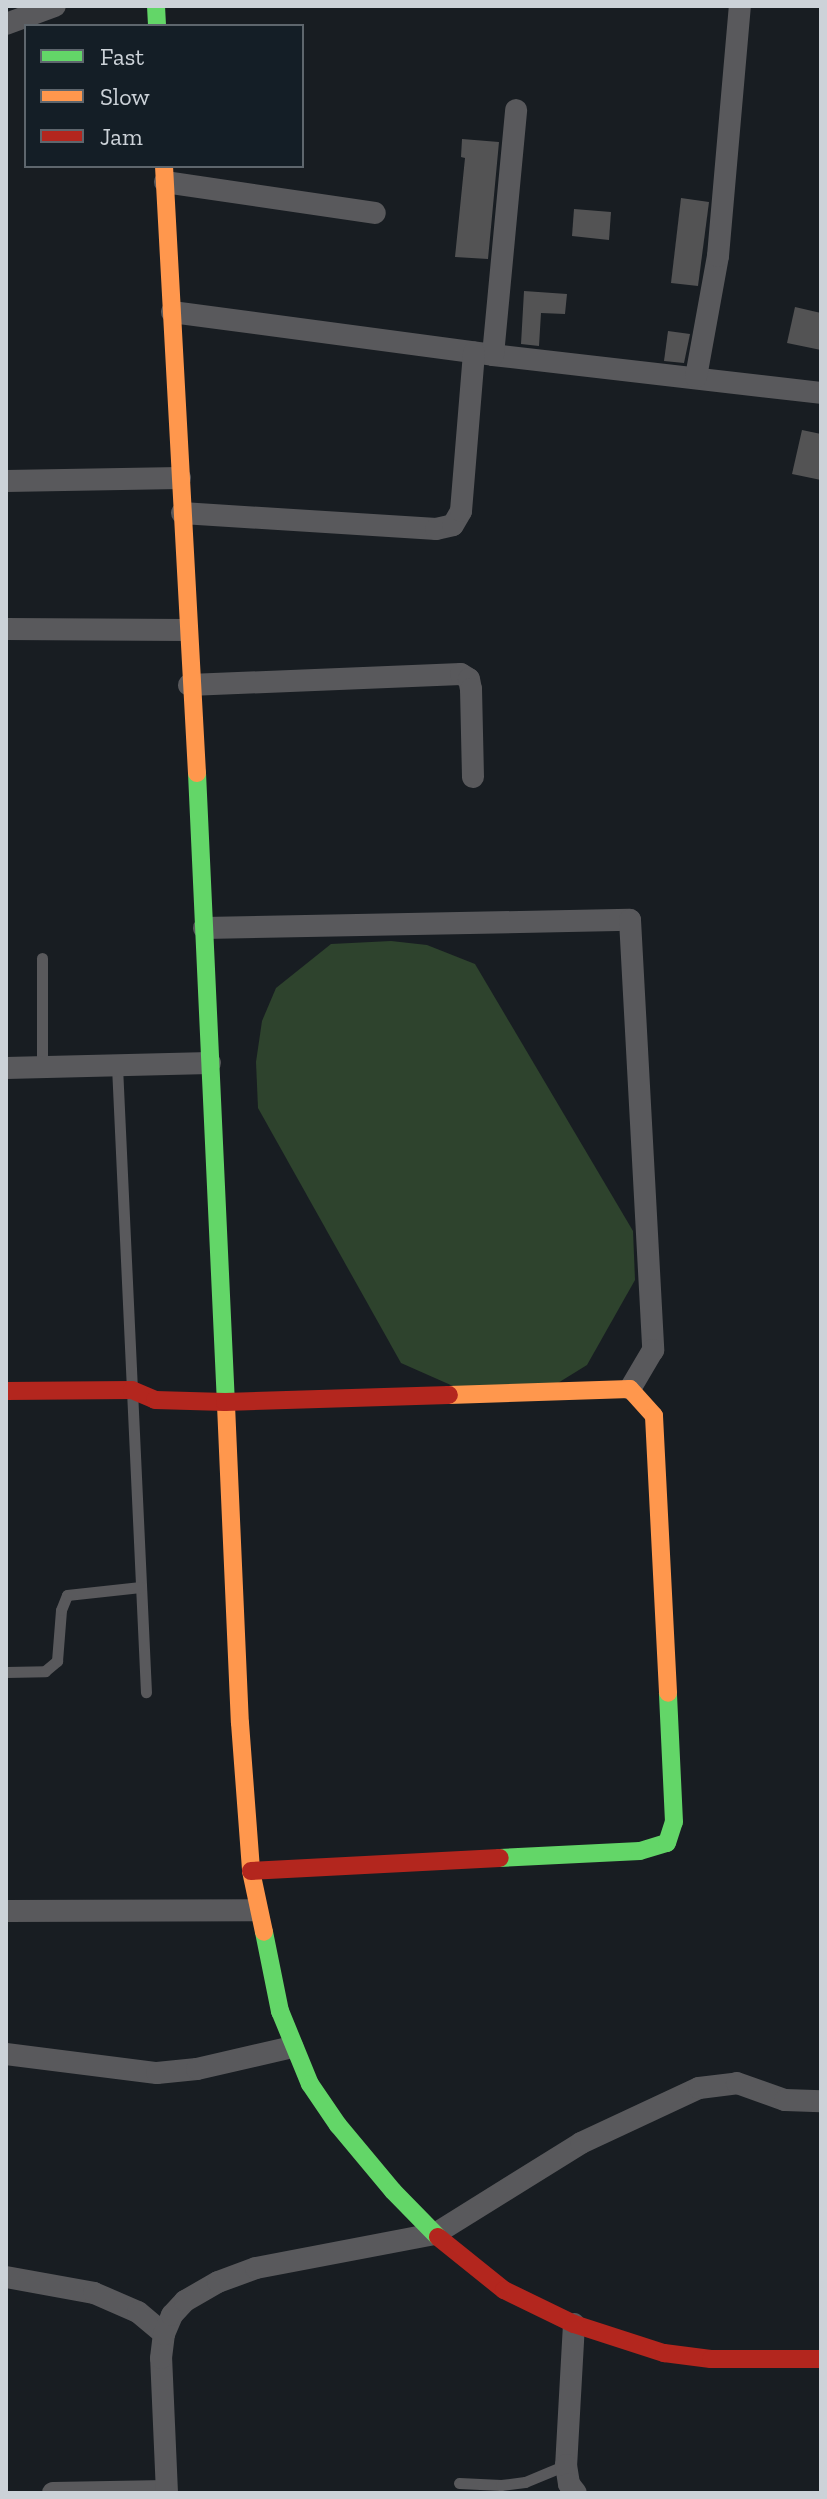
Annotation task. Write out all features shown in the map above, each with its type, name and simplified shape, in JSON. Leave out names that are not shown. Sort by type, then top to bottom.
[{"type":"street","points":[[6,24],[55,6]]},
{"type":"street","points":[[696,377],[718,256],[740,6]]},
{"type":"street","points":[[182,513],[436,529],[453,525],[461,511],[516,110]]},
{"type":"street","points":[[375,213],[164,174],[204,928],[225,1402],[251,1871],[256,1910],[292,2047],[310,2084],[338,2125],[393,2191],[435,2234],[504,2290],[574,2324],[664,2353],[711,2359],[821,2359]]},
{"type":"street","points":[[172,312],[484,354],[821,393]]},
{"type":"street","points":[[6,481],[180,478]]},
{"type":"street","points":[[6,629],[187,630]]},
{"type":"street","points":[[189,685],[461,674],[469,679],[471,689],[473,777]]},
{"type":"street","points":[[204,928],[630,920],[653,1350],[630,1389]]},
{"type":"street","points":[[6,1068],[210,1063]]},
{"type":"street","points":[[6,1391],[132,1390],[155,1400],[225,1402],[630,1389]]},
{"type":"street","points":[[251,1871],[640,1851],[667,1843],[674,1822],[654,1416],[630,1389]]},
{"type":"street","points":[[6,1911],[256,1910]]},
{"type":"street","points":[[6,2054],[157,2073],[197,2069],[292,2047]]},
{"type":"street","points":[[53,2493],[166,2492],[161,2372],[164,2334],[172,2315],[185,2301],[218,2282],[256,2268],[435,2234],[581,2143],[699,2088],[737,2083],[785,2100],[821,2101]]},
{"type":"street","points":[[6,2277],[94,2293],[138,2312],[164,2334]]},
{"type":"street","points":[[574,2324],[566,2465],[569,2484],[576,2493]]},
{"type":"lane","points":[[42,958],[42,1067]]},
{"type":"lane","points":[[117,1066],[146,1692]]},
{"type":"lane","points":[[6,1672],[45,1671],[57,1661],[61,1610],[67,1595],[141,1587]]},
{"type":"lane","points":[[459,2483],[501,2485],[525,2482],[566,2465]]},
{"type":"green space","points":[[391,941],[427,945],[475,964],[633,1231],[635,1280],[587,1365],[553,1386],[453,1386],[401,1363],[258,1108],[256,1062],[262,1021],[276,988],[331,944]]},
{"type":"building","points":[[462,139],[499,142],[488,259],[455,257],[465,158],[461,157]]},
{"type":"building","points":[[681,198],[709,202],[698,286],[671,283]]},
{"type":"building","points":[[574,209],[611,212],[609,240],[572,236]]},
{"type":"building","points":[[524,291],[567,294],[565,314],[541,313],[539,346],[521,344]]},
{"type":"building","points":[[795,307],[821,313],[821,350],[787,343]]},
{"type":"building","points":[[668,331],[690,334],[684,363],[664,361]]},
{"type":"building","points":[[802,430],[821,434],[821,480],[792,474]]},
{"type":"traffic: fast","points":[[156,6],[157,24]]},
{"type":"traffic: fast","points":[[197,773],[226,1405]]},
{"type":"traffic: fast","points":[[500,1858],[640,1851],[667,1843],[674,1822],[668,1693]]},
{"type":"traffic: fast","points":[[264,1932],[280,2011],[310,2084],[338,2125],[393,2191],[438,2237]]},
{"type":"traffic: slow","points":[[164,168],[197,773]]},
{"type":"traffic: slow","points":[[449,1395],[630,1389],[654,1416],[668,1693]]},
{"type":"traffic: slow","points":[[226,1405],[240,1723],[251,1871],[264,1932]]},
{"type":"traffic: jam","points":[[6,1391],[132,1390],[155,1400],[225,1402],[449,1395]]},
{"type":"traffic: jam","points":[[251,1871],[500,1858]]},
{"type":"traffic: jam","points":[[438,2237],[504,2290],[574,2324],[664,2353],[711,2359],[821,2359]]}]
